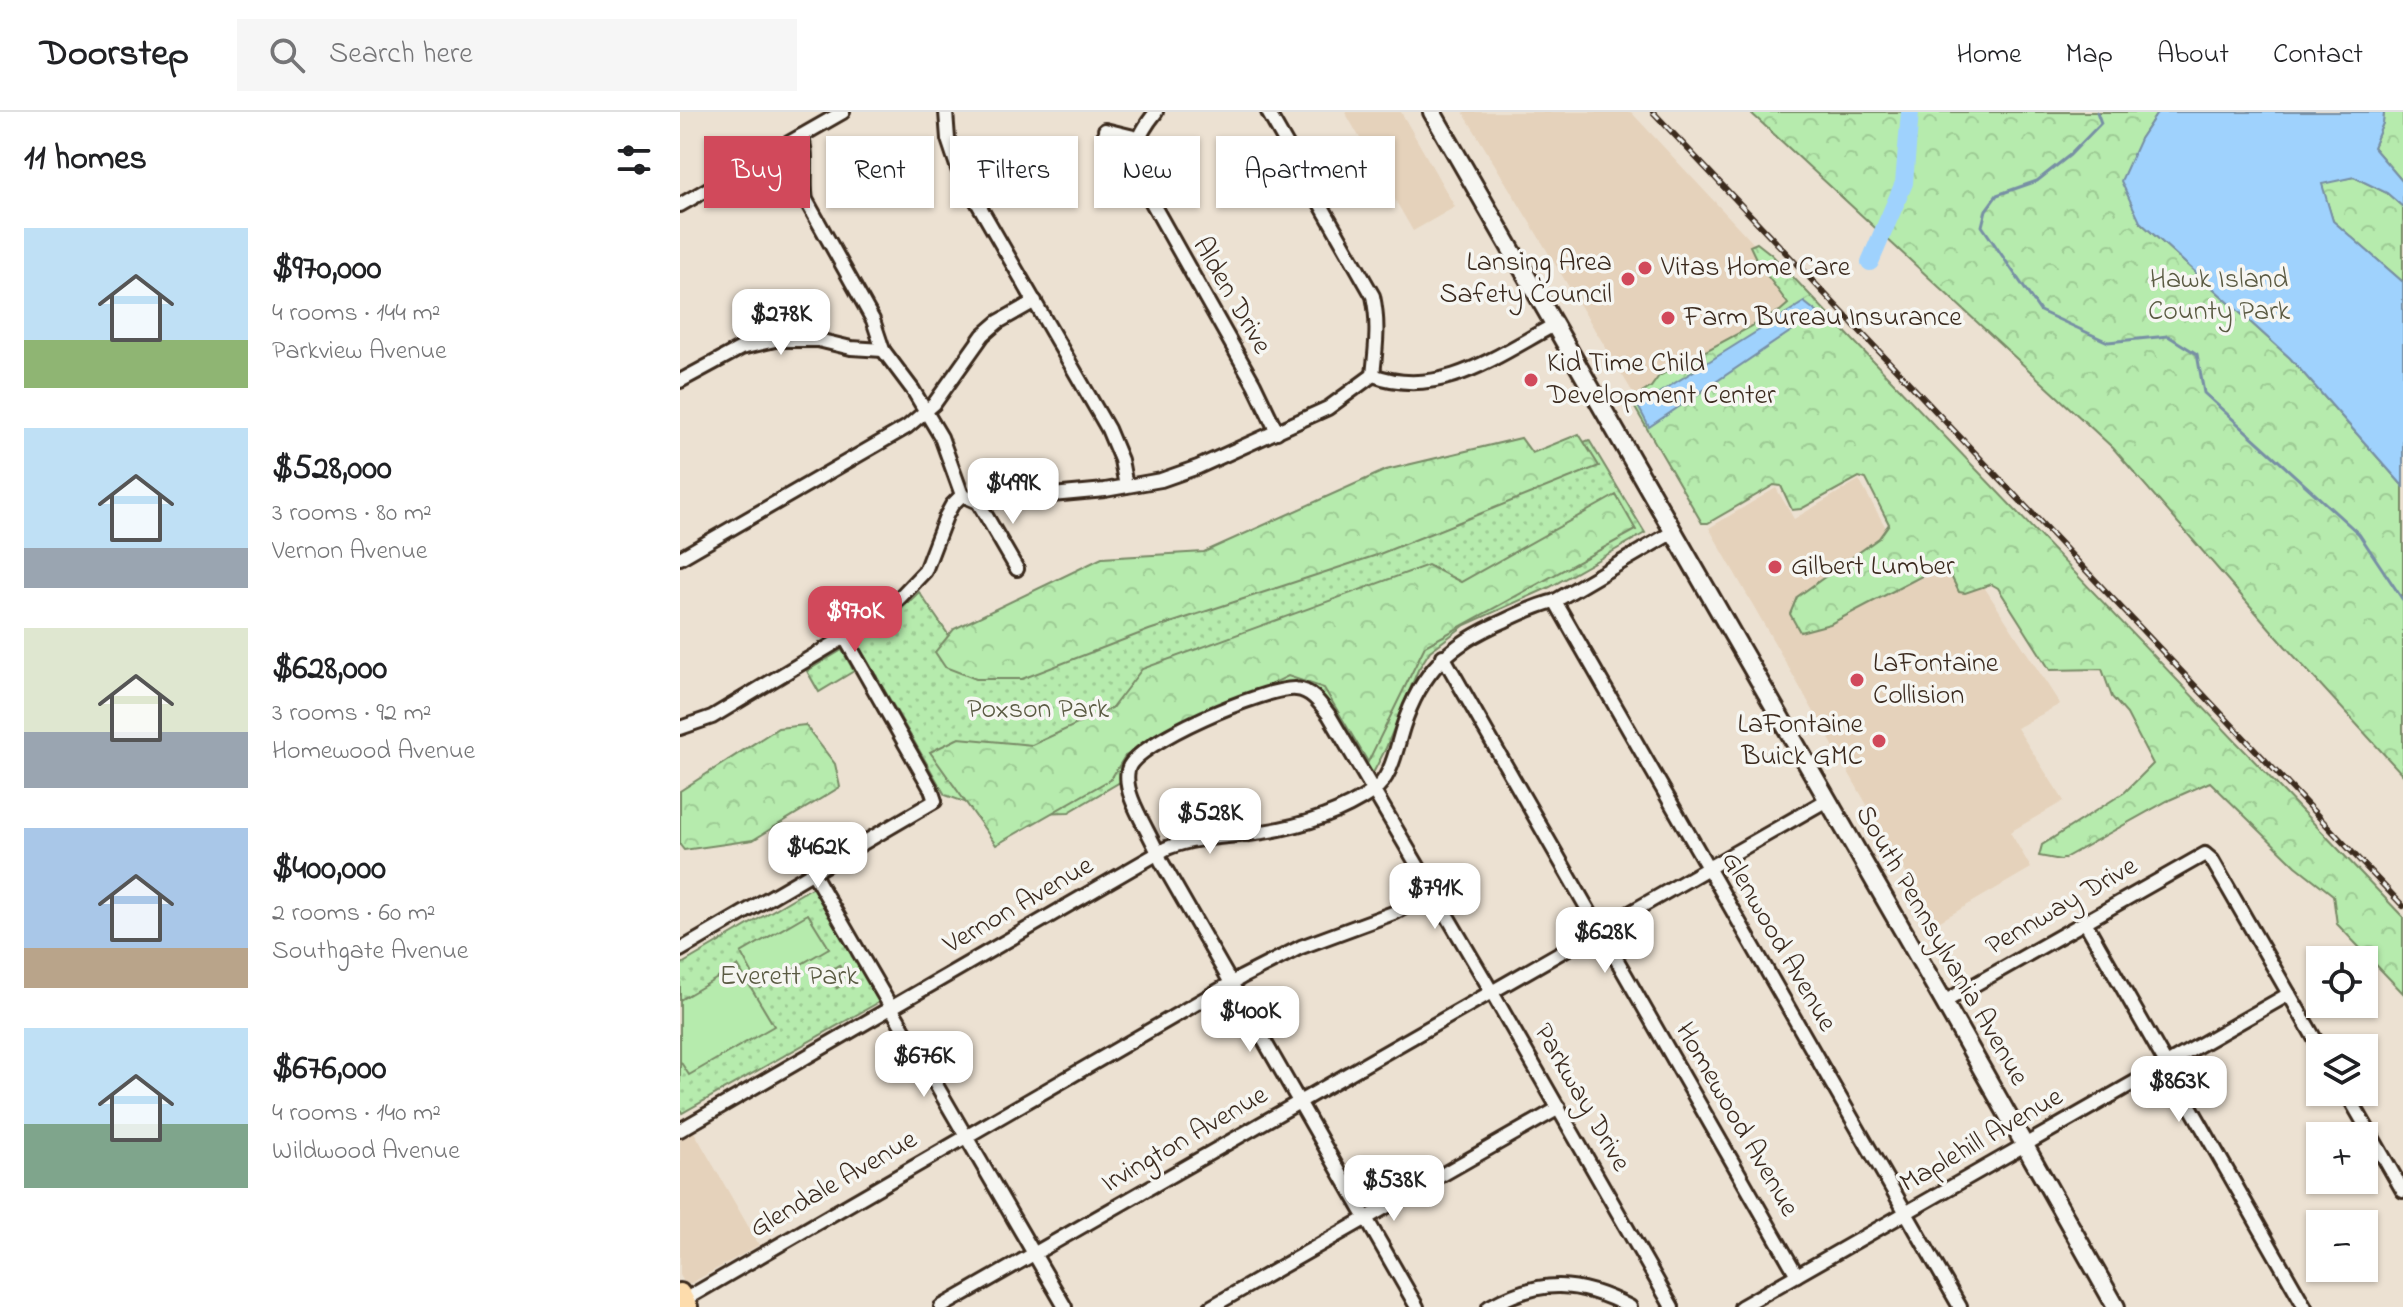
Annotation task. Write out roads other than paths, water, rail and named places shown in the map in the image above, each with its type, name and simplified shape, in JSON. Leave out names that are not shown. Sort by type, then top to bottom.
[{"type":"main road","name":"South Pennsylvania Avenue","points":[[1432,112],[2116,1307]]},
{"type":"street","points":[[801,136],[843,112]]},
{"type":"street","points":[[946,112],[948,139],[958,169],[1108,429],[1121,460],[1126,486]]},
{"type":"street","points":[[1139,136],[1156,112]]},
{"type":"street","points":[[810,207],[873,320],[883,350],[913,390],[941,437],[962,495],[978,502],[1161,480],[1198,467],[1328,408],[1373,375],[1378,316],[1373,296],[1268,112]]},
{"type":"street","points":[[1105,130],[1130,136]]},
{"type":"street","points":[[680,205],[704,191]]},
{"type":"street","name":"Alden Drive","points":[[1153,208],[1254,384],[1277,432]]},
{"type":"street","points":[[680,558],[907,427],[926,412],[983,335],[998,322],[1035,301]]},
{"type":"street","points":[[1373,375],[1409,383],[1454,376],[1477,367],[1554,325]]},
{"type":"street","points":[[680,381],[741,348],[775,340],[818,340],[851,348],[883,350]]},
{"type":"street","points":[[680,728],[712,717],[885,613],[925,571],[946,516],[962,495]]},
{"type":"street","points":[[978,502],[1017,569]]},
{"type":"street","points":[[1375,790],[1388,773],[1420,688],[1443,656],[1484,629],[1537,605],[1555,601],[1673,532]]},
{"type":"street","name":"Glenwood Avenue","points":[[1555,601],[1960,1307]]},
{"type":"street","points":[[680,950],[935,801],[845,638]]},
{"type":"street","name":"Homewood Avenue","points":[[1443,656],[1797,1275]]},
{"type":"street","name":"Parkway Drive","points":[[1158,853],[1126,784],[1128,766],[1137,755],[1155,743],[1268,692],[1298,689],[1310,693],[1329,715],[1375,790],[1672,1307]]},
{"type":"street","name":"Vernon Avenue","points":[[680,1130],[1158,853],[1196,839],[1262,832],[1304,823],[1331,814],[1375,790]]},
{"type":"street","name":"Irvington Avenue","points":[[941,1307],[1827,800]]},
{"type":"street","points":[[1158,853],[1417,1307]]},
{"type":"street","name":"Pennway Drive","points":[[1944,1002],[2205,854],[2212,860],[2289,994]]},
{"type":"street","points":[[813,873],[1065,1307]]},
{"type":"street","name":"Glendale Avenue","points":[[684,1300],[1231,983],[1301,947],[1396,912],[1433,891]]},
{"type":"street","points":[[2085,922],[2305,1307]]},
{"type":"street","points":[[2289,994],[2312,1034]]},
{"type":"street","name":"Maplehill Avenue","points":[[1741,1307],[2289,994]]},
{"type":"street","points":[[2354,1106],[2403,1191]]},
{"type":"street","points":[[1211,1307],[1559,1108]]},
{"type":"street","points":[[1489,1307],[1526,1289],[1563,1285],[1595,1291],[1630,1307]]},
{"type":"water","points":[[2158,112],[2384,112],[2373,147],[2403,182],[2403,207],[2387,193],[2354,177],[2322,184],[2333,221],[2403,282],[2403,486],[2290,358],[2140,222],[2121,181],[2140,139]]},
{"type":"water","points":[[1804,302],[1818,313],[1649,427],[1638,406]]},
{"type":"waterway","points":[[1870,262],[1904,183],[1910,112]]},
{"type":"waterway","points":[[2097,112],[2101,123],[2070,155],[2037,181],[1997,195],[1986,210],[1982,226],[2040,311],[2108,342],[2168,336],[2197,354],[2204,393],[2359,534],[2403,600]]},
{"type":"railway","points":[[1653,112],[2403,906]]},
{"type":"place","name":"Vitas Home Care","points":[[1645,268]]},
{"type":"place","name":"Lansing Area Safety Council","points":[[1628,279]]},
{"type":"place","name":"Farm Bureau Insurance","points":[[1668,318]]},
{"type":"place","name":"Kid Time Child Development Center","points":[[1531,380]]},
{"type":"place","name":"Gilbert Lumber","points":[[1775,567]]},
{"type":"place","name":"LaFontaine Collision","points":[[1857,680]]},
{"type":"place","name":"LaFontaine Buick GMC","points":[[1879,741]]},
{"type":"park label","name":"Hawk Island County Park","points":[[2219,296]]},
{"type":"park label","name":"Poxson Park","points":[[1038,710]]},
{"type":"park label","name":"Everett Park","points":[[789,977]]}]
